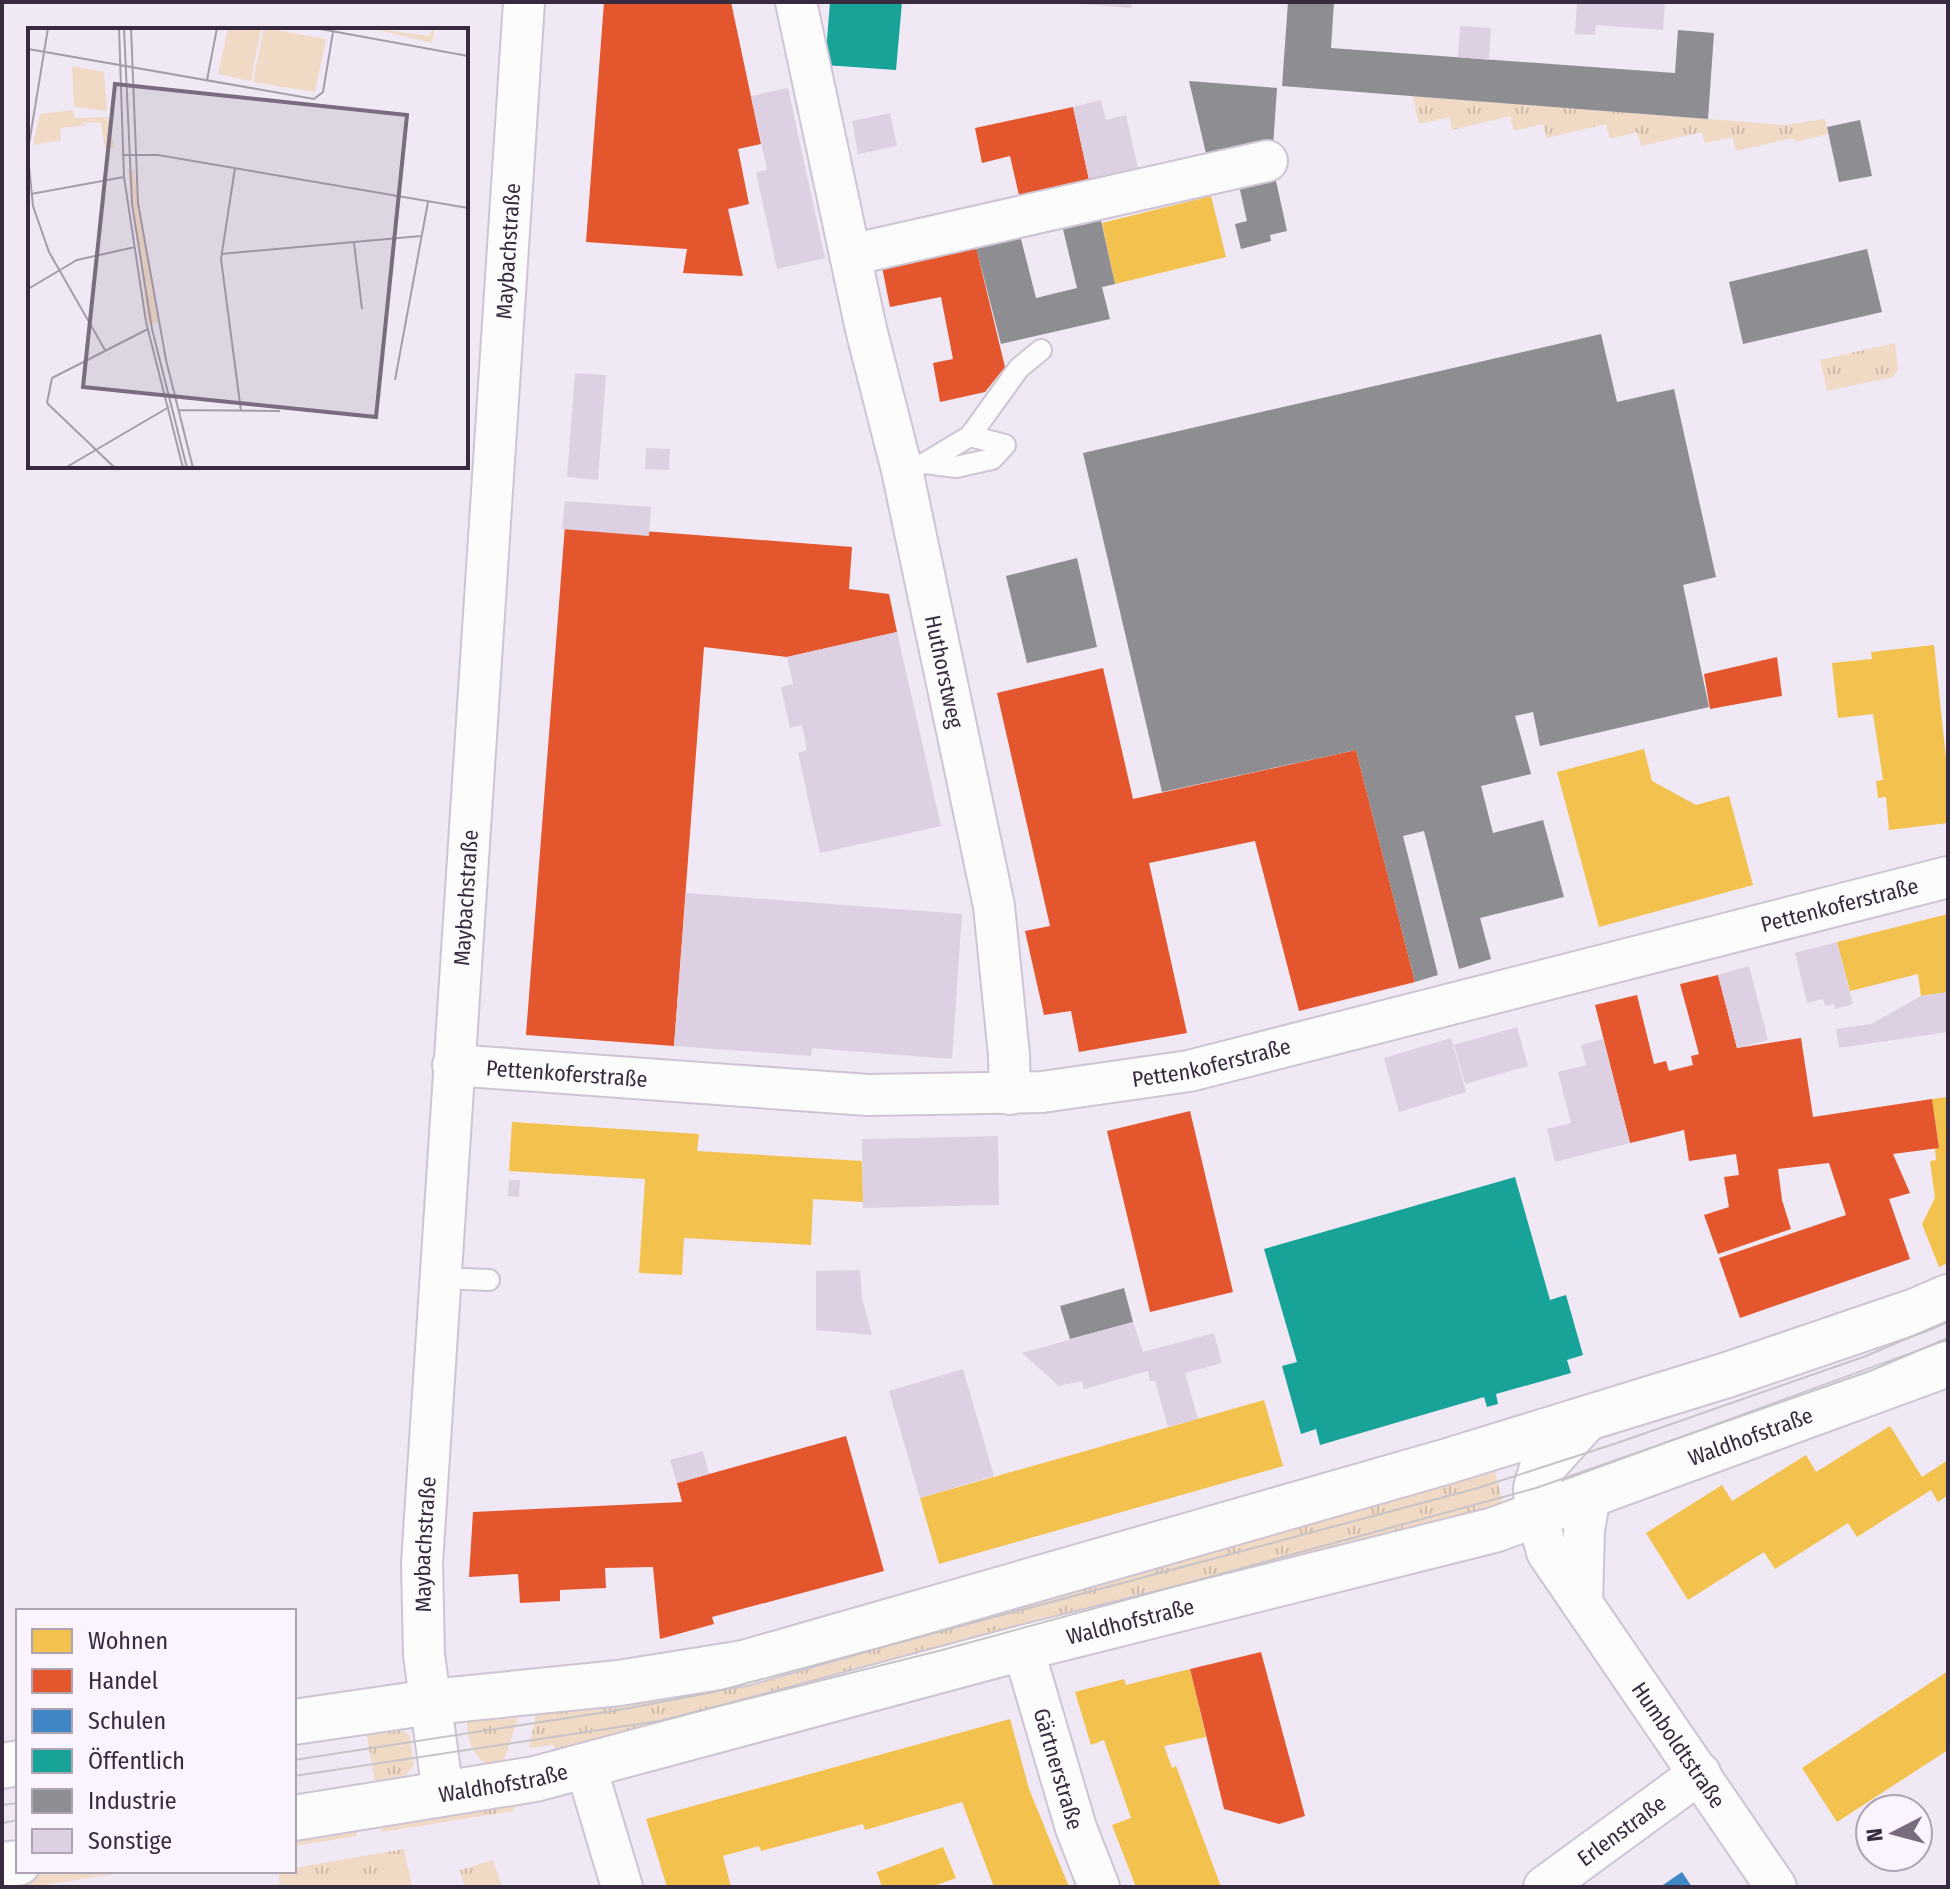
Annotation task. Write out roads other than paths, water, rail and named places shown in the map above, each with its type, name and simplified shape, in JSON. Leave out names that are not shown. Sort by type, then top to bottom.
[{"type":"street","name":"Maybachstraße","points":[[443,1793],[424,1655],[422,1563],[524,2]]},
{"type":"street","name":"Huthorstweg","points":[[796,2],[866,329],[913,467],[994,906],[1010,1094]]},
{"type":"street","points":[[850,255],[1267,161]]},
{"type":"street","name":"Pettenkoferstraße","points":[[453,1065],[868,1095],[1042,1092],[1189,1071],[1948,877]]},
{"type":"street","points":[[296,1722],[431,1702],[619,1683],[744,1663],[1448,1461],[1727,1375],[1948,1297]]},
{"type":"street","name":"Waldhofstraße","points":[[296,1818],[535,1779],[586,1767],[1023,1648],[1494,1530],[1948,1364]]},
{"type":"street","points":[[1537,1515],[1536,1488],[1542,1468],[1587,1418]]},
{"type":"street","points":[[1582,1603],[1584,1530],[1590,1495]]},
{"type":"street","name":"Humboldtstraße","points":[[1537,1515],[1547,1552],[1776,1887]]},
{"type":"street","name":"Gärtnerstraße","points":[[1023,1648],[1076,1828],[1099,1887]]},
{"type":"street","points":[[586,1767],[622,1887]]},
{"type":"street","name":"Erlenstraße","points":[[1544,1887],[1700,1773]]},
{"type":"lane","points":[[913,467],[970,436],[1019,368],[1041,350]]},
{"type":"lane","points":[[913,467],[956,467],[992,459],[1005,445],[970,436]]},
{"type":"lane","points":[[440,1278],[489,1280]]},
{"type":"tram line","points":[[296,1760],[613,1711],[714,1692],[1478,1488],[1866,1356],[1948,1321]]},
{"type":"tram line","points":[[296,1776],[659,1721],[942,1650],[1536,1488],[1870,1371],[1948,1338]]},
{"type":"tram line","points":[[2,1805],[16,1803]]},
{"type":"tram line","points":[[2,1823],[16,1820]]}]
